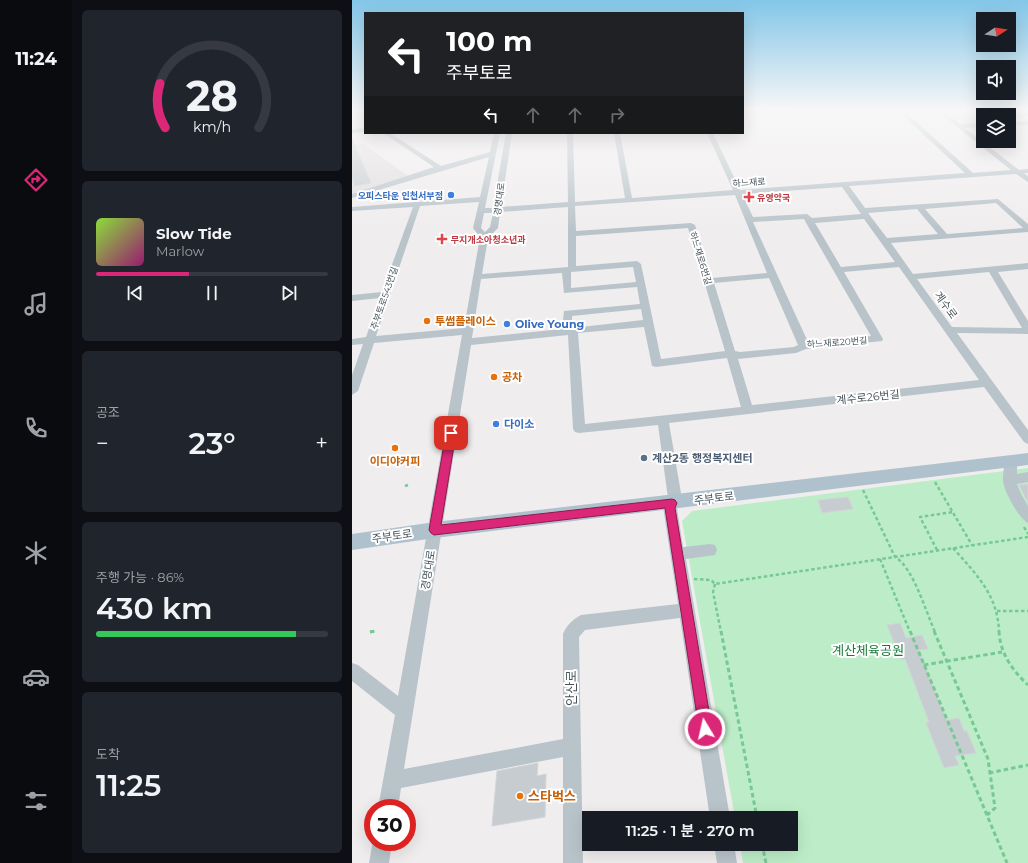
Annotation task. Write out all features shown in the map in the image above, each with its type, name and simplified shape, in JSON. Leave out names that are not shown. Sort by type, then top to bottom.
[{"type":"main road","name":"주부토로","points":[[352,542],[434,530],[672,503],[1028,459]]},
{"type":"street","points":[[413,150],[440,168]]},
{"type":"street","name":"경명대로","points":[[484,238],[477,228],[492,150]]},
{"type":"street","name":"경명대로","points":[[390,799],[484,238],[494,228],[506,150]]},
{"type":"street","points":[[570,150],[572,234],[567,291],[642,289]]},
{"type":"street","points":[[620,150],[629,201]]},
{"type":"street","name":"하느재로20번길","points":[[718,150],[749,217],[748,220],[804,346],[878,339],[809,221]]},
{"type":"street","points":[[944,150],[971,175]]},
{"type":"street","points":[[991,150],[1028,180]]},
{"type":"street","points":[[352,196],[440,168],[491,154]]},
{"type":"street","name":"하느재로","points":[[481,211],[1028,171]]},
{"type":"street","name":"계수로","points":[[844,185],[1028,439]]},
{"type":"street","points":[[352,209],[483,199]]},
{"type":"street","points":[[748,220],[806,216],[809,221],[919,207],[998,201],[1028,229]]},
{"type":"street","name":"주부토로543번길","points":[[352,391],[417,205]]},
{"type":"street","points":[[919,207],[945,237]]},
{"type":"street","name":"하느재로6번길","points":[[572,234],[691,225],[748,410]]},
{"type":"street","points":[[885,242],[1028,229]]},
{"type":"street","points":[[477,277],[637,264],[656,363],[732,354],[740,356],[796,350],[804,346]]},
{"type":"street","points":[[838,270],[902,264]]},
{"type":"street","points":[[911,277],[1028,266]]},
{"type":"street","points":[[950,330],[1028,328],[992,269]]},
{"type":"street","points":[[709,281],[773,276]]},
{"type":"street","points":[[352,298],[386,295]]},
{"type":"street","points":[[570,331],[567,313],[645,306]]},
{"type":"street","points":[[352,342],[570,331],[648,322]]},
{"type":"street","name":"계수로26번길","points":[[570,331],[579,429],[988,383]]},
{"type":"street","points":[[663,420],[675,499],[670,507],[719,811]]},
{"type":"street","points":[[1011,461],[1009,480],[1010,488],[1028,517]]},
{"type":"street","points":[[1009,480],[1028,477]]},
{"type":"street","points":[[677,554],[710,550]]},
{"type":"street","name":"안산로","points":[[573,863],[571,634],[581,624],[686,610]]},
{"type":"street","points":[[352,671],[404,711]]},
{"type":"street","points":[[393,780],[572,746]]},
{"type":"street","points":[[379,863],[381,851]]},
{"type":"street","points":[[725,851],[727,863]]},
{"type":"path","points":[[934,480],[972,545]]},
{"type":"path","points":[[862,489],[896,557],[902,561],[915,585],[988,759],[995,808],[987,815]]},
{"type":"path","points":[[938,550],[920,516],[952,512]]},
{"type":"path","points":[[693,579],[710,580],[715,584],[1028,537]]},
{"type":"path","points":[[953,548],[990,594],[998,611],[1000,624],[998,633],[1002,652],[1018,676],[1028,685]]},
{"type":"path","points":[[880,559],[1006,863]]},
{"type":"path","points":[[715,584],[713,592],[756,811]]},
{"type":"path","points":[[998,611],[1028,611]]},
{"type":"path","points":[[370,632],[376,631]]},
{"type":"path","points":[[924,665],[1002,652]]},
{"type":"path","points":[[989,773],[1028,765]]},
{"type":"path","points":[[763,851],[766,863]]},
{"type":"shaded area","points":[[352,150],[372,150],[408,176],[352,194]]},
{"type":"green space","name":"계산체육공원","points":[[1028,468],[1028,863],[743,863],[741,851],[798,851],[798,811],[734,811],[682,521],[692,511]]},
{"type":"building","points":[[352,150],[357,150],[371,183],[355,186],[352,177]]},
{"type":"building","points":[[1028,484],[1028,503],[1019,485]]},
{"type":"building","points":[[848,497],[853,509],[822,513],[818,500]]},
{"type":"building","points":[[900,623],[906,638],[922,635],[928,649],[919,650],[947,720],[959,718],[964,731],[967,731],[976,753],[955,756],[959,765],[944,768],[926,723],[929,722],[905,659],[901,660],[887,625]]},
{"type":"building","name":"스타벅스","points":[[538,763],[537,776],[546,774],[545,817],[492,826],[497,771]]},
{"type":"place","name":"오피스타운 인천서부점","points":[[451,195]]},
{"type":"place","name":"유영약국","points":[[749,197]]},
{"type":"place","name":"무지개소아청소년과","points":[[442,239]]},
{"type":"place","name":"투썸플레이스","points":[[427,321]]},
{"type":"place","name":"Olive Young","points":[[507,324]]},
{"type":"place","name":"공차","points":[[494,377]]},
{"type":"place","name":"다이소","points":[[496,424]]},
{"type":"place","name":"이디야커피","points":[[395,448]]},
{"type":"place","name":"계산2동 행정복지센터","points":[[644,458]]},
{"type":"place","name":"스타벅스","points":[[520,796]]},
{"type":"route","points":[[451,433],[434,530],[672,503],[670,507],[705,729]]}]
